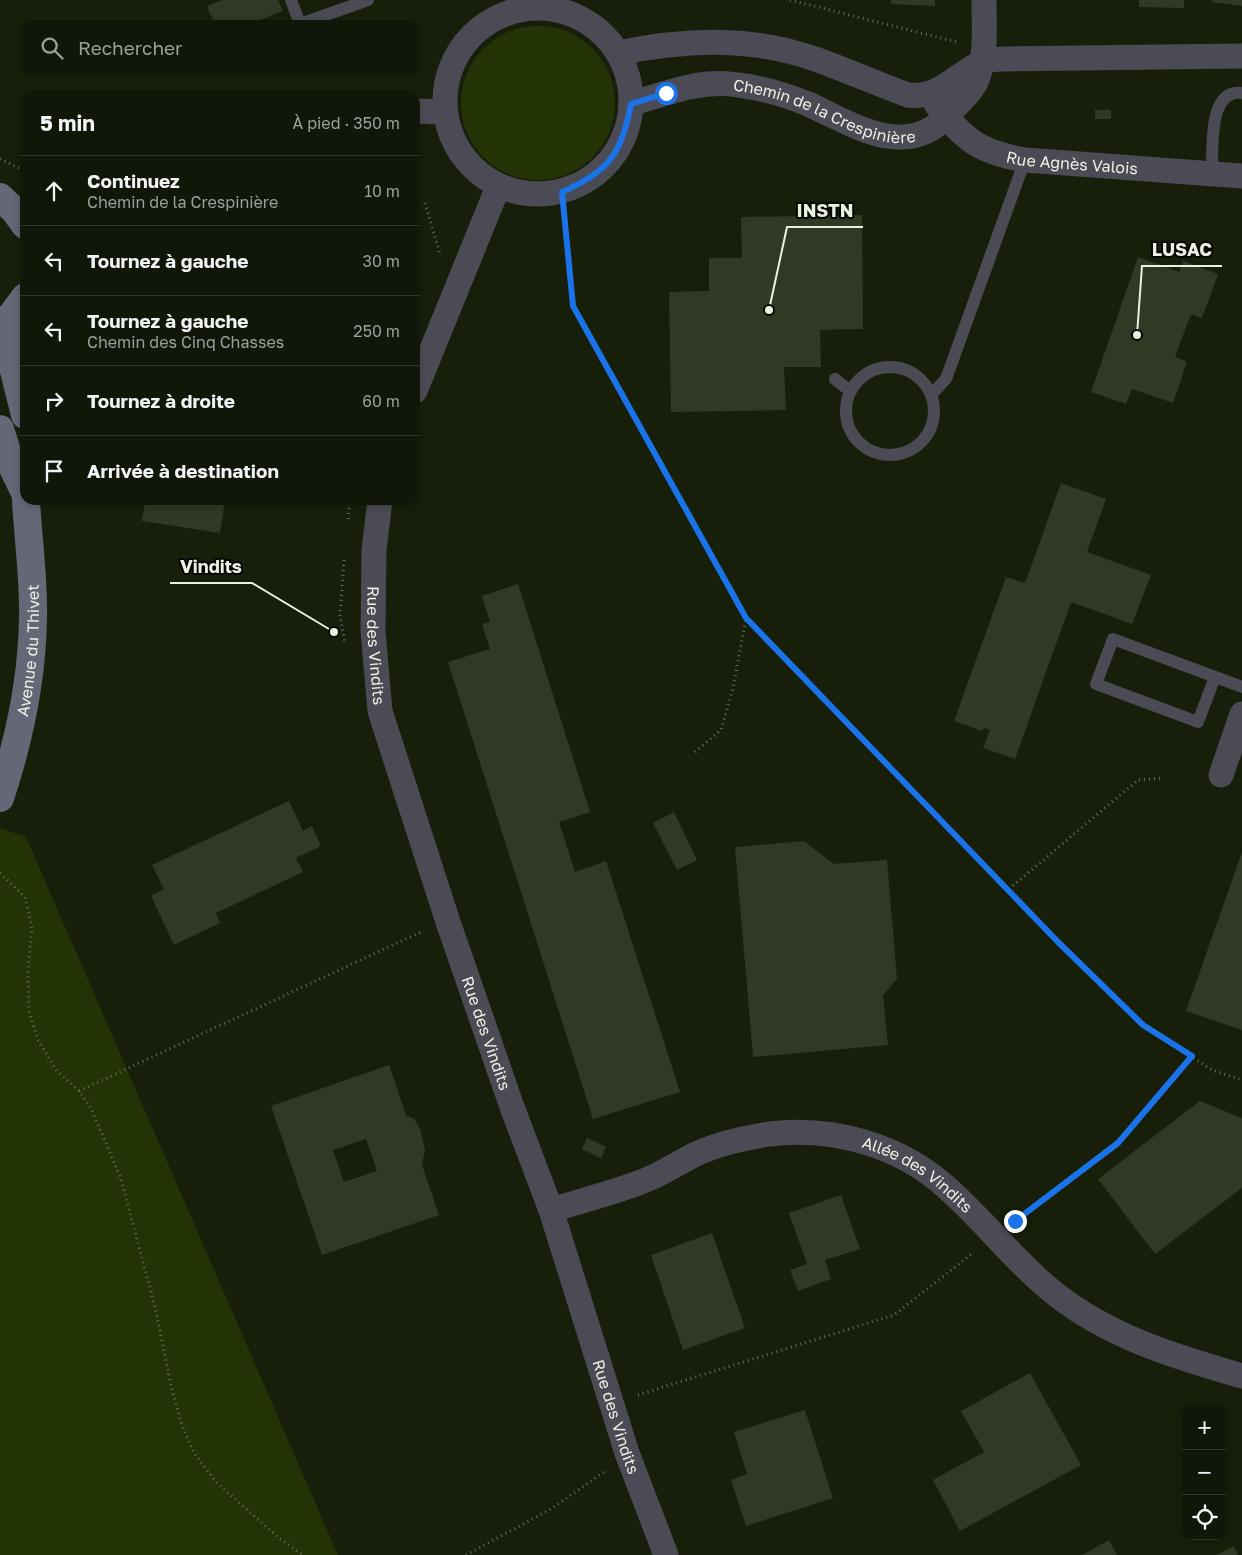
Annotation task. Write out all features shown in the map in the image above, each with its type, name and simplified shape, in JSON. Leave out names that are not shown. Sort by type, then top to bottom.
[{"type":"main road","points":[[0,197],[20,218]]},
{"type":"main road","points":[[12,312],[12,362],[20,395]]},
{"type":"main road","points":[[0,429],[11,464],[20,483]]},
{"type":"main road","name":"Avenue du Thivet","points":[[0,798],[12,761],[26,689],[33,618],[26,505]]},
{"type":"street","name":"Chemin de la Crespinière","points":[[631,104],[684,87],[738,84],[778,94],[807,104],[857,128],[898,138],[924,133],[946,118],[975,84],[983,61],[984,0]]},
{"type":"street","points":[[515,5],[563,11],[585,20],[603,34],[618,53],[626,69],[631,104],[626,134],[611,160],[589,180],[562,192],[540,196],[519,194],[498,187],[472,169],[453,143],[444,112],[445,85],[454,59],[470,37],[491,20],[515,5]]},
{"type":"street","points":[[618,53],[690,42],[747,43],[817,60],[908,95],[928,94],[945,87],[983,61],[1016,58],[1242,56]]},
{"type":"street","name":"Rue Agnès Valois","points":[[928,94],[946,118],[980,148],[999,156],[1025,160],[1242,176]]},
{"type":"street","points":[[420,110],[444,112]]},
{"type":"street","points":[[420,378],[498,187]]},
{"type":"street","points":[[0,197],[20,202]]},
{"type":"street","name":"Rue des Vindits","points":[[379,505],[374,550],[373,631],[380,711],[448,922],[512,1108],[551,1210],[627,1453],[666,1555]]},
{"type":"street","points":[[1221,775],[1242,714]]},
{"type":"street","name":"Allée des Vindits","points":[[551,1210],[642,1182],[696,1154],[731,1142],[770,1134],[798,1133],[825,1134],[855,1139],[888,1150],[925,1170],[948,1188],[1037,1280],[1104,1327],[1161,1351],[1242,1376]]},
{"type":"lane","points":[[291,0],[298,20]]},
{"type":"lane","points":[[311,20],[368,0]]},
{"type":"lane","points":[[1212,174],[1215,124],[1220,102],[1227,96],[1242,93]]},
{"type":"lane","points":[[931,395],[946,379],[1025,160]]},
{"type":"lane","points":[[884,367],[898,367],[912,372],[924,382],[931,395],[934,409],[932,424],[927,436],[918,446],[907,453],[894,456],[880,455],[868,450],[857,442],[849,431],[846,418],[846,404],[850,391],[858,379],[870,371],[884,367]]},
{"type":"lane","points":[[835,378],[850,391]]},
{"type":"lane","points":[[1214,677],[1198,722],[1096,684],[1113,640],[1242,687]]},
{"type":"path","points":[[790,0],[961,43]]},
{"type":"path","points":[[0,159],[20,169]]},
{"type":"path","points":[[562,192],[573,306],[746,618],[1058,942],[1143,1025],[1212,1070],[1242,1080]]},
{"type":"path","points":[[425,203],[428,215]]},
{"type":"path","points":[[695,752],[721,730],[733,688],[746,618]]},
{"type":"path","points":[[1009,890],[1138,780],[1164,778]]},
{"type":"path","points":[[0,873],[25,897],[32,928],[28,969],[29,1011],[38,1040],[56,1070],[79,1091],[91,1108],[121,1179],[155,1307],[172,1390],[182,1425],[194,1453],[217,1483],[280,1538],[303,1555]]},
{"type":"path","points":[[79,1091],[429,928],[448,922]]},
{"type":"path","points":[[1015,1221],[1118,1143],[1192,1056]]},
{"type":"path","points":[[638,1395],[894,1315],[976,1251]]},
{"type":"path","points":[[466,1555],[551,1509],[627,1453]]},
{"type":"green space","points":[[538,26],[567,32],[581,39],[592,49],[602,60],[609,74],[615,103],[609,132],[602,146],[592,157],[581,167],[567,174],[538,180],[509,174],[495,167],[484,157],[474,146],[467,132],[461,103],[467,74],[474,60],[484,49],[495,39],[509,32]]},
{"type":"green space","points":[[0,828],[26,837],[338,1555],[0,1555]]},
{"type":"building","points":[[222,0],[278,0],[283,11],[260,20],[213,20],[207,6]]},
{"type":"building","points":[[891,0],[935,0],[935,6],[891,4]]},
{"type":"building","points":[[1139,0],[1184,0],[1184,8],[1139,7]]},
{"type":"building","points":[[1212,0],[1242,0],[1242,6],[1212,2]]},
{"type":"building","points":[[1095,110],[1111,110],[1111,119],[1095,119]]},
{"type":"building","points":[[862,215],[863,329],[820,330],[821,367],[784,367],[786,410],[671,412],[669,292],[709,291],[709,258],[742,258],[741,217]]},
{"type":"building","points":[[1138,257],[1179,272],[1183,261],[1218,274],[1202,318],[1191,314],[1175,357],[1187,362],[1173,403],[1132,389],[1126,404],[1091,392]]},
{"type":"building","points":[[1061,483],[1106,499],[1087,552],[1151,575],[1132,624],[1071,602],[1015,759],[983,748],[990,730],[984,728],[982,731],[954,721],[1006,577],[1025,583]]},
{"type":"building","points":[[144,505],[224,505],[220,533],[142,521]]},
{"type":"building","points":[[518,584],[590,812],[559,822],[575,872],[606,861],[680,1092],[593,1119],[448,662],[490,649],[482,624],[490,622],[482,596]]},
{"type":"building","points":[[289,801],[303,831],[312,826],[321,846],[296,858],[303,872],[216,913],[220,923],[174,945],[151,896],[164,889],[152,865]]},
{"type":"building","points":[[674,812],[697,860],[677,870],[653,823]]},
{"type":"building","points":[[804,841],[834,864],[887,860],[897,979],[883,995],[888,1045],[753,1057],[735,847]]},
{"type":"building","points":[[1242,852],[1242,1030],[1186,1011]]},
{"type":"building","points":[[389,1065],[406,1115],[414,1119],[420,1128],[425,1150],[422,1165],[439,1215],[322,1255],[271,1106]],"holes":[[[366,1139],[377,1171],[344,1182],[333,1150]]]},
{"type":"building","points":[[1200,1101],[1242,1118],[1242,1188],[1155,1254],[1098,1179]]},
{"type":"building","points":[[587,1138],[606,1147],[601,1158],[582,1149]]},
{"type":"building","points":[[841,1195],[860,1249],[825,1260],[831,1279],[798,1291],[790,1270],[807,1264],[789,1213]]},
{"type":"building","points":[[712,1233],[745,1328],[683,1350],[651,1255]]},
{"type":"building","points":[[1030,1373],[1081,1465],[960,1531],[933,1480],[984,1452],[961,1411]]},
{"type":"building","points":[[805,1410],[833,1498],[746,1526],[731,1480],[747,1474],[734,1432]]},
{"type":"building","points":[[1109,1540],[1117,1555],[1082,1555]]},
{"type":"building","points":[[1234,1546],[1238,1555],[1216,1555]]},
{"type":"place","name":"INSTN","points":[[769,310]]},
{"type":"place","name":"LUSAC","points":[[1137,335]]},
{"type":"place","name":"Vindits","points":[[334,632]]},
{"type":"route","points":[[666,93],[631,104],[626,134],[611,160],[589,180],[562,192],[573,306],[746,618],[1058,942],[1143,1025],[1192,1056],[1118,1143],[1015,1221]]}]
